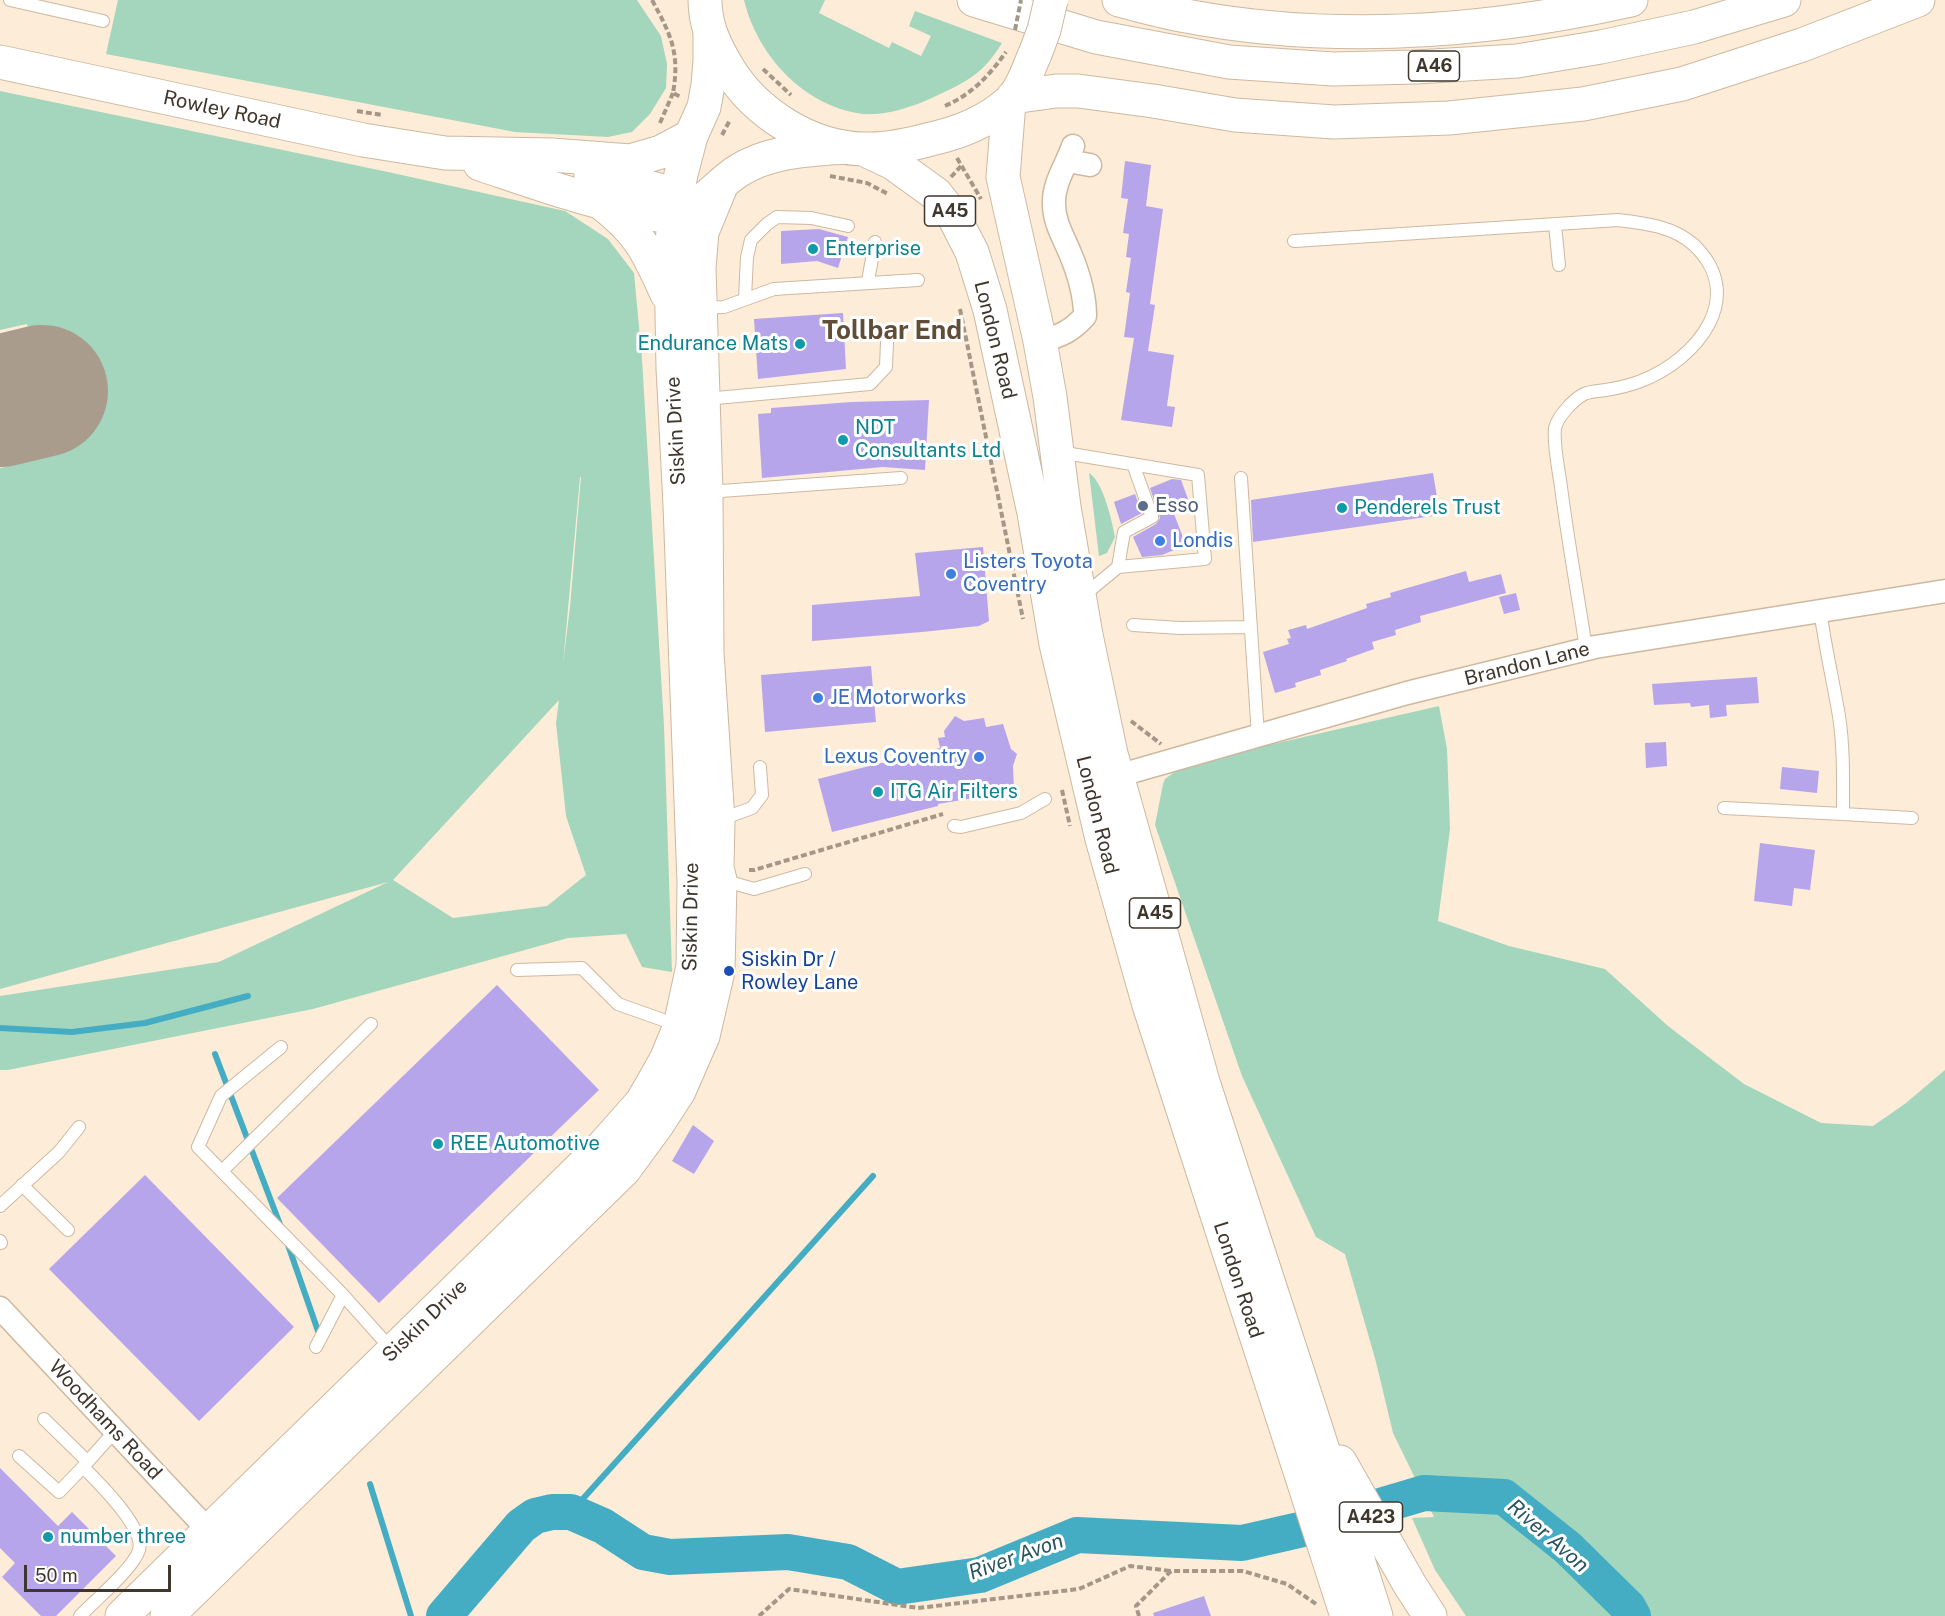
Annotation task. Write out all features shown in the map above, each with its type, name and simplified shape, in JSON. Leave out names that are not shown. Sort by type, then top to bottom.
[{"type":"main road","name":"A46","points":[[974,0],[1096,38],[1229,62],[1333,69],[1517,61],[1601,47],[1694,27],[1784,0]]},
{"type":"main road","points":[[1011,100],[1023,81],[1019,46],[1044,30],[1051,0]]},
{"type":"main road","name":"A46","points":[[1119,0],[1181,15],[1253,25],[1381,32],[1439,30],[1508,22],[1574,13],[1631,0]]},
{"type":"main road","points":[[704,11],[734,78],[767,112],[816,140],[855,148],[903,146],[944,121],[982,119],[1011,100],[1056,91],[1078,91],[1153,100],[1235,115],[1334,122],[1449,118],[1583,104],[1682,84],[1802,45],[1918,0]]},
{"type":"main road","name":"Siskin Drive","points":[[704,11],[711,61],[704,107],[691,136],[685,212],[699,248],[673,368],[679,483],[709,878]]},
{"type":"main road","name":"Rowley Road","points":[[0,62],[333,134],[445,153]]},
{"type":"main road","name":"London Road","points":[[1011,100],[1003,177],[1040,341],[1080,599],[1117,776],[1203,1083],[1312,1416]]},
{"type":"main road","points":[[445,153],[552,155],[630,161],[661,152],[691,136]]},
{"type":"main road","name":"London Road","points":[[855,148],[893,163],[936,194],[954,217],[972,252],[990,310],[1034,513],[1056,644],[1102,839],[1149,1005],[1317,1454],[1343,1601],[1376,1616]]},
{"type":"main road","name":"Siskin Drive","points":[[685,212],[739,170],[797,150],[855,148]]},
{"type":"main road","points":[[445,153],[602,204],[647,213],[685,212]]},
{"type":"main road","points":[[495,154],[562,171],[625,181],[685,212]]},
{"type":"main road","points":[[602,204],[636,234],[686,307]]},
{"type":"main road","name":"Siskin Drive","points":[[166,1616],[405,1362],[603,1146],[642,1102],[666,1060],[691,1031],[693,966],[717,820],[707,653],[704,399],[686,307]]},
{"type":"main road","name":"Siskin Drive","points":[[122,1616],[209,1531],[405,1362]]},
{"type":"main road","name":"A423","points":[[1312,1416],[1317,1454],[1430,1616]]},
{"type":"street","points":[[1040,341],[1059,336],[1077,326],[1085,316],[1083,294],[1071,255],[1056,223],[1053,202],[1060,175],[1077,157]]},
{"type":"street","name":"Brandon Lane","points":[[1117,776],[1407,693],[1586,650],[1638,639],[1945,591]]},
{"type":"street","name":"Woodhams Road","points":[[0,1308],[209,1531]]},
{"type":"lane","points":[[10,0],[103,21]]},
{"type":"lane","points":[[745,298],[747,256],[751,240],[777,217],[811,218],[848,226]]},
{"type":"lane","points":[[1294,241],[1618,220],[1651,224],[1685,237],[1705,256],[1715,273],[1718,298],[1710,324],[1691,347],[1670,366],[1642,381],[1610,390],[1585,393],[1567,408],[1555,427],[1566,531],[1586,650]]},
{"type":"lane","points":[[1555,225],[1559,265]]},
{"type":"lane","points":[[868,281],[875,242]]},
{"type":"lane","points":[[686,307],[724,307],[774,289],[918,279]]},
{"type":"lane","points":[[704,399],[870,384],[886,367],[887,342]]},
{"type":"lane","points":[[1056,452],[1198,475],[1205,559],[1118,567],[1080,599]]},
{"type":"lane","points":[[1118,567],[1124,532],[1152,517],[1133,465]]},
{"type":"lane","points":[[706,492],[901,478]]},
{"type":"lane","points":[[1241,478],[1258,736]]},
{"type":"lane","points":[[1820,610],[1839,717],[1843,759],[1843,814]]},
{"type":"lane","points":[[1133,626],[1251,627]]},
{"type":"lane","points":[[717,820],[752,808],[762,795],[760,767]]},
{"type":"lane","points":[[954,826],[961,827],[1021,813],[1045,799]]},
{"type":"lane","points":[[1724,807],[1912,818]]},
{"type":"lane","points":[[709,878],[754,889],[805,874]]},
{"type":"lane","points":[[517,970],[582,968],[618,1004],[691,1031]]},
{"type":"lane","points":[[222,1172],[371,1024]]},
{"type":"lane","points":[[281,1047],[221,1096],[198,1147],[343,1294],[405,1362]]},
{"type":"lane","points":[[0,1206],[58,1152],[79,1127]]},
{"type":"lane","points":[[22,1185],[68,1230]]},
{"type":"lane","points":[[316,1347],[343,1294]]},
{"type":"lane","points":[[44,1419],[85,1464],[134,1526],[140,1540],[140,1549],[131,1565],[80,1616]]},
{"type":"lane","points":[[19,1456],[59,1492],[115,1431]]},
{"type":"path","points":[[652,0],[675,49],[677,70],[673,93],[658,126]]},
{"type":"path","points":[[961,166],[944,121],[960,99],[977,88],[1019,46],[1021,0]]},
{"type":"path","points":[[760,65],[797,100]]},
{"type":"path","points":[[673,93],[688,100]]},
{"type":"path","points":[[352,111],[386,115]]},
{"type":"path","points":[[824,176],[867,183],[895,197]]},
{"type":"path","points":[[958,302],[1021,610]]},
{"type":"path","points":[[709,878],[754,870],[947,813],[954,826]]},
{"type":"path","points":[[759,1616],[789,1589],[918,1608],[1079,1589],[1130,1566],[1171,1571],[1243,1571],[1287,1584],[1318,1605],[1343,1601]]},
{"type":"path","points":[[1138,1616],[1136,1606],[1171,1571]]},
{"type":"green space","points":[[118,0],[637,0],[661,36],[667,64],[666,88],[650,114],[632,132],[608,137],[515,132],[106,54]]},
{"type":"green space","points":[[744,0],[825,0],[819,13],[889,48],[892,42],[921,56],[931,36],[909,26],[915,11],[1002,43],[974,76],[947,91],[898,110],[877,114],[857,113],[818,99],[784,73],[759,39]]},
{"type":"green space","points":[[0,91],[565,211],[608,239],[634,273],[642,359],[664,726],[672,972],[642,967],[626,934],[568,938],[313,1009],[0,1070],[0,996],[219,962],[388,882],[0,989],[0,468],[64,452],[27,324],[0,330]],"holes":[[[580,477],[570,607],[563,664]],[[559,700],[556,723],[566,816],[586,875],[547,906],[453,918],[393,880]]]},
{"type":"green space","points":[[1089,473],[1099,484],[1103,493],[1115,537],[1107,553],[1099,556]]},
{"type":"green space","points":[[1439,706],[1447,749],[1450,829],[1438,921],[1509,946],[1605,969],[1668,1026],[1744,1084],[1821,1123],[1873,1126],[1906,1103],[1945,1070],[1945,1616],[1466,1616],[1435,1570],[1412,1518],[1434,1517],[1393,1433],[1376,1362],[1345,1254],[1316,1237],[1242,1076],[1155,825],[1165,779],[1181,767]]},
{"type":"building","points":[[1125,161],[1151,165],[1146,206],[1163,209],[1150,304],[1155,305],[1148,351],[1174,355],[1167,406],[1175,407],[1172,427],[1121,420],[1134,338],[1124,337],[1130,293],[1126,292],[1131,258],[1126,257],[1129,234],[1123,233],[1128,199],[1121,198]]},
{"type":"building","name":"Enterprise","points":[[819,229],[848,237],[838,268],[817,261],[781,264],[781,231]]},
{"type":"building","name":"Endurance Mats","points":[[843,313],[846,369],[758,379],[754,319]]},
{"type":"building","name":"NDT Consultants Ltd","points":[[929,400],[925,470],[883,467],[762,478],[758,414],[771,413],[771,408],[852,402]]},
{"type":"building","name":"Penderels Trust","points":[[1433,473],[1440,515],[1253,542],[1251,500]]},
{"type":"building","points":[[1172,479],[1181,480],[1188,499],[1171,506],[1186,545],[1162,555],[1142,557],[1133,537],[1156,524],[1160,518],[1150,488]]},
{"type":"building","points":[[1135,494],[1142,513],[1121,524],[1114,502]]},
{"type":"building","points":[[983,547],[989,621],[979,626],[812,641],[812,605],[920,596],[915,553]]},
{"type":"building","points":[[1466,571],[1469,582],[1501,574],[1506,593],[1420,616],[1421,622],[1395,630],[1396,635],[1372,642],[1374,649],[1320,670],[1321,675],[1295,683],[1296,687],[1275,693],[1263,652],[1289,644],[1287,639],[1291,638],[1288,630],[1306,625],[1307,629],[1367,608],[1366,604],[1391,597],[1390,593]]},
{"type":"building","points":[[1516,593],[1520,610],[1504,614],[1499,597]]},
{"type":"building","name":"JE Motorworks","points":[[871,666],[876,722],[765,732],[761,675]]},
{"type":"building","points":[[1757,677],[1759,703],[1726,705],[1727,716],[1710,718],[1709,705],[1691,707],[1690,703],[1654,705],[1652,684]]},
{"type":"building","points":[[955,716],[964,721],[984,718],[986,727],[1003,724],[1011,749],[1017,754],[1013,766],[1014,791],[938,804],[938,806],[832,832],[818,779],[940,748],[938,738],[945,737],[944,731]]},
{"type":"building","points":[[1666,742],[1667,766],[1646,768],[1645,743]]},
{"type":"building","points":[[1782,767],[1819,771],[1817,793],[1780,789]]},
{"type":"building","points":[[1760,843],[1815,850],[1810,890],[1794,888],[1792,906],[1754,901]]},
{"type":"building","name":"REE Automotive","points":[[497,985],[599,1090],[379,1303],[277,1198]]},
{"type":"building","points":[[693,1125],[714,1141],[694,1174],[672,1161]]},
{"type":"building","points":[[145,1175],[294,1327],[199,1421],[49,1269]]},
{"type":"building","name":"number three","points":[[0,1468],[58,1526],[72,1512],[116,1556],[56,1616],[41,1616],[2,1577],[15,1563],[0,1548]]},
{"type":"building","points":[[1204,1596],[1211,1616],[1154,1616],[1153,1613]]},
{"type":"waterway","points":[[0,1028],[72,1032],[145,1023],[248,996]]},
{"type":"waterway","points":[[215,1054],[281,1227]]},
{"type":"waterway","points":[[571,1512],[873,1176]]},
{"type":"waterway","points":[[287,1242],[318,1331]]},
{"type":"waterway","points":[[370,1484],[411,1616]]},
{"type":"waterway","name":"River Avon","points":[[444,1616],[521,1526],[535,1516],[552,1512],[571,1512],[603,1526],[643,1552],[670,1557],[788,1552],[848,1562],[897,1587],[980,1575],[1077,1535],[1242,1543],[1299,1530],[1424,1493],[1504,1497],[1568,1548],[1628,1607],[1633,1616]]},
{"type":"runway","points":[[0,401],[42,391]]},
{"type":"place","name":"Enterprise","points":[[813,249]]},
{"type":"place","name":"Endurance Mats","points":[[800,344]]},
{"type":"place","name":"NDT Consultants Ltd","points":[[843,440]]},
{"type":"place","name":"Esso","points":[[1143,506]]},
{"type":"place","name":"Penderels Trust","points":[[1342,508]]},
{"type":"place","name":"Londis","points":[[1160,541]]},
{"type":"place","name":"Listers Toyota Coventry","points":[[951,574]]},
{"type":"place","name":"JE Motorworks","points":[[818,698]]},
{"type":"place","name":"Lexus Coventry","points":[[979,757]]},
{"type":"place","name":"ITG Air Filters","points":[[878,792]]},
{"type":"place","name":"Siskin Dr / Rowley Lane","points":[[729,971]]},
{"type":"place","name":"REE Automotive","points":[[438,1144]]},
{"type":"place","name":"number three","points":[[48,1537]]},
{"type":"district","name":"Tollbar End","points":[[892,331]]}]
